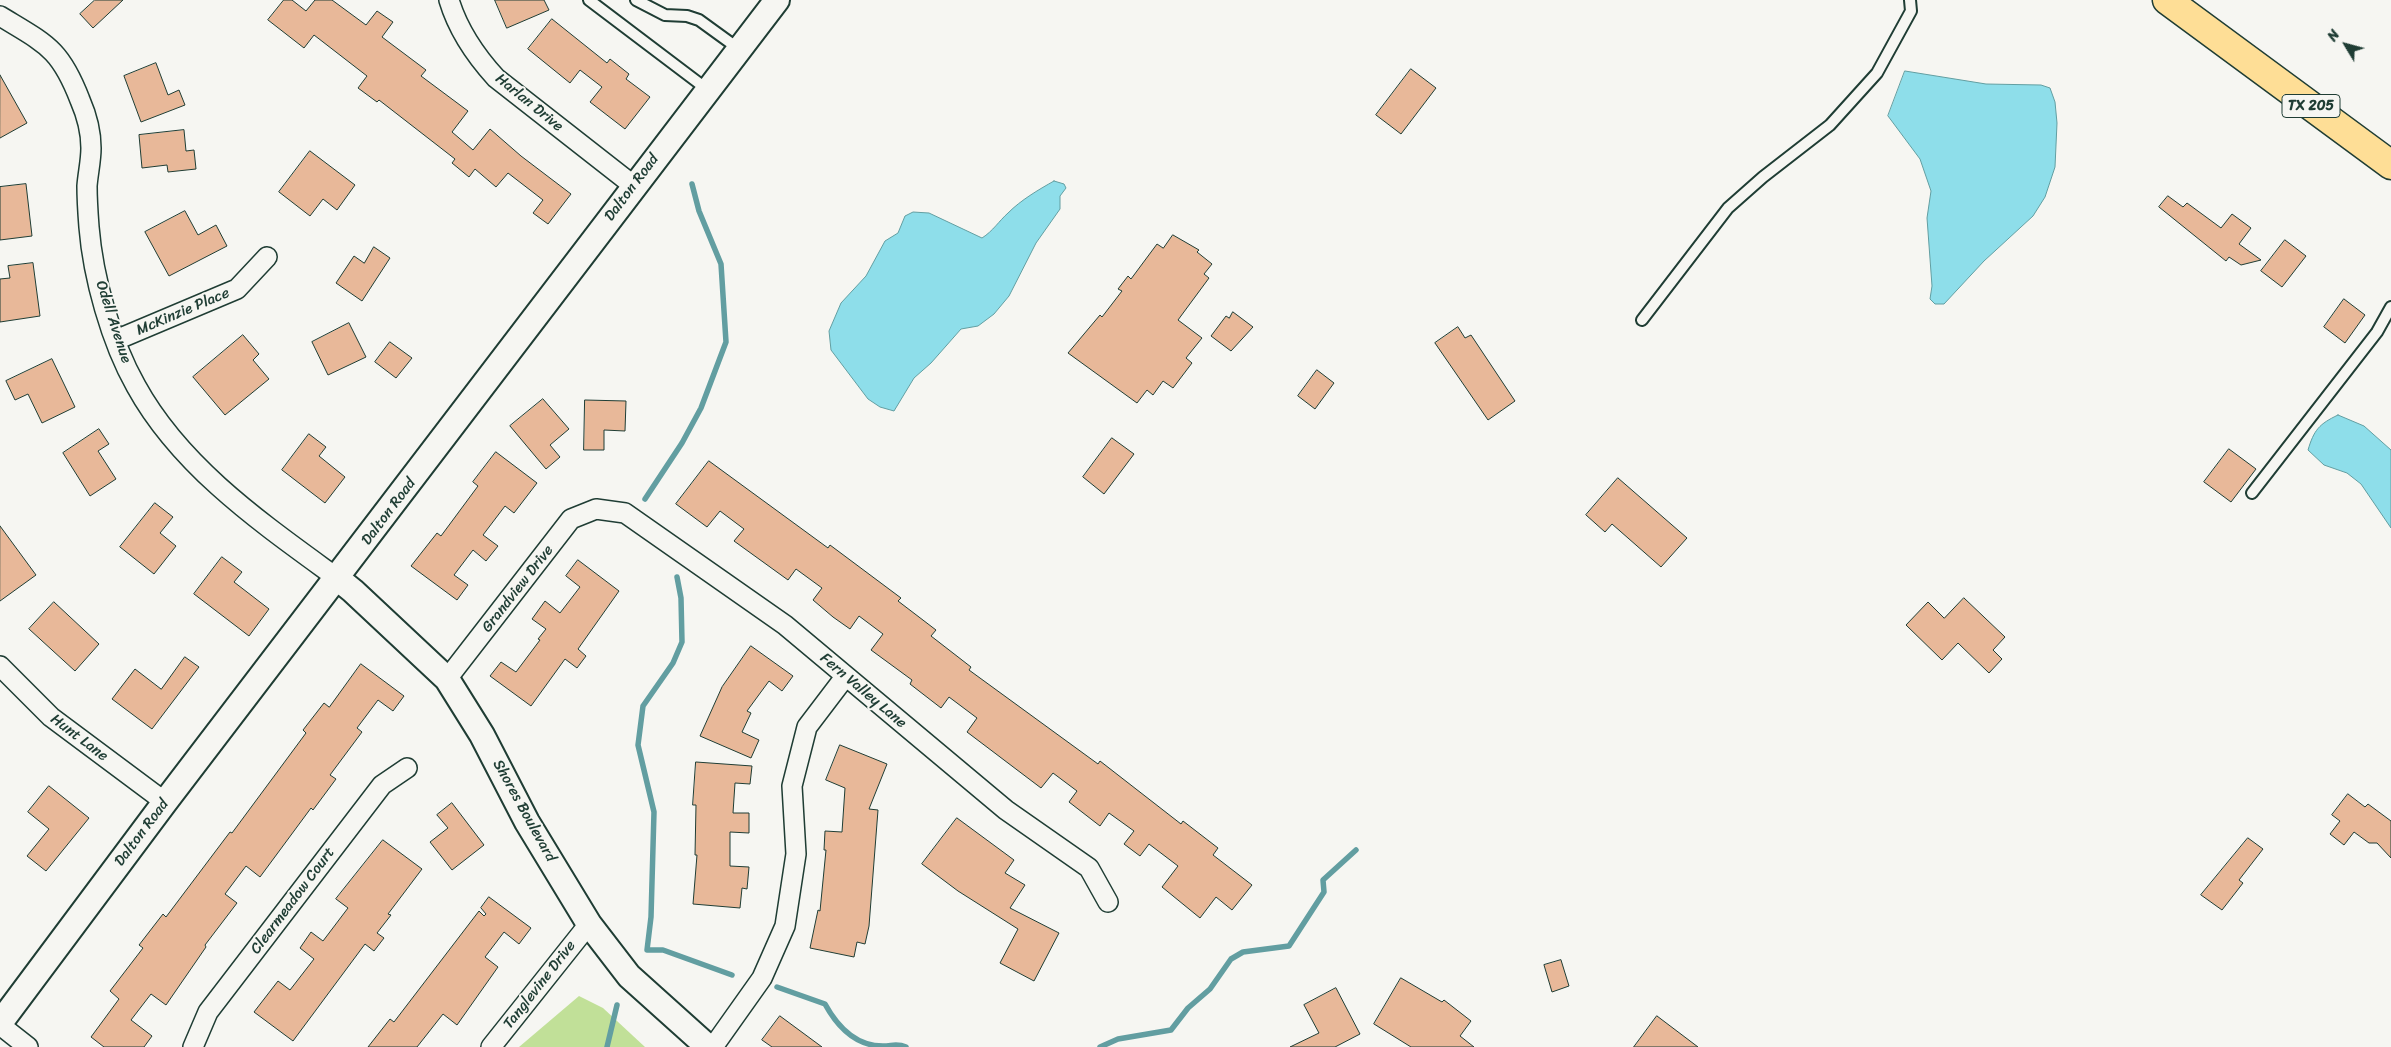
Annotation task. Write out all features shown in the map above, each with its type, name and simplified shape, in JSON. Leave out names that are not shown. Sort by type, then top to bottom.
[{"type":"main road","name":"TX 205","points":[[2167,0],[2391,165]]},
{"type":"street","name":"Harlan Drive","points":[[449,0],[467,41],[479,59],[496,78],[634,186]]},
{"type":"street","name":"Dalton Road","points":[[0,1024],[165,802],[777,0]]},
{"type":"street","name":"Odell Avenue","points":[[0,16],[40,40],[57,55],[69,72],[86,115],[91,147],[87,187],[94,263],[116,340],[135,386],[161,426],[185,453],[230,497],[336,578]]},
{"type":"street","name":"McKinzie Place","points":[[116,340],[237,289],[268,257]]},
{"type":"street","name":"Fern Valley Lane","points":[[596,509],[625,513],[785,625],[1006,810],[1089,868],[1108,902]]},
{"type":"street","name":"Grandview Drive","points":[[448,679],[572,520],[596,509]]},
{"type":"street","name":"Shores Boulevard","points":[[336,578],[353,590],[448,679],[482,735],[527,822],[589,924],[628,976],[708,1047]]},
{"type":"street","name":"Hunt Lane","points":[[0,666],[51,718],[165,802]]},
{"type":"street","points":[[713,1047],[762,978],[785,926],[796,854],[792,786],[807,727],[845,677]]},
{"type":"street","name":"Clearmeadow Court","points":[[193,1047],[208,1012],[382,785],[408,768]]},
{"type":"street","name":"Tanglevine Drive","points":[[491,1047],[589,924]]},
{"type":"street","points":[[0,1024],[28,1047]]},
{"type":"lane","points":[[589,0],[708,90]]},
{"type":"lane","points":[[636,0],[665,15],[687,16],[699,20],[739,49]]},
{"type":"lane","points":[[1642,320],[1728,208],[1830,125],[1878,73],[1911,10],[1910,0]]},
{"type":"lane","points":[[2252,493],[2377,332],[2391,307]]},
{"type":"green space","points":[[579,996],[603,1008],[645,1047],[519,1047]]},
{"type":"water","points":[[1905,71],[1986,84],[2041,85],[2050,88],[2055,102],[2057,123],[2055,167],[2045,197],[2033,216],[1984,261],[1944,304],[1935,304],[1930,299],[1932,286],[1927,218],[1931,191],[1920,159],[1888,116]]},
{"type":"water","points":[[1054,181],[1064,184],[1066,188],[1060,196],[1060,209],[1036,243],[1009,296],[994,314],[978,326],[961,329],[931,363],[914,378],[894,411],[880,407],[868,399],[831,350],[829,331],[841,303],[866,276],[885,241],[898,233],[905,216],[913,212],[929,213],[982,238],[1018,204]]},
{"type":"water","points":[[2338,415],[2364,426],[2391,450],[2391,528],[2361,484],[2347,473],[2324,465],[2308,450],[2318,428],[2326,421]]},
{"type":"building","points":[[95,0],[123,0],[93,28],[80,14]]},
{"type":"building","points":[[284,0],[292,0],[306,11],[315,0],[332,0],[366,25],[377,11],[393,22],[382,37],[426,70],[421,76],[468,111],[452,132],[473,150],[490,129],[521,156],[571,194],[548,224],[533,213],[543,200],[508,173],[496,187],[475,169],[469,177],[452,163],[455,159],[379,100],[377,102],[358,88],[367,76],[314,35],[304,48],[268,20]]},
{"type":"building","points":[[495,0],[544,0],[549,10],[507,28]]},
{"type":"building","points":[[552,19],[607,63],[610,59],[629,74],[626,79],[650,97],[625,129],[590,102],[602,87],[580,70],[570,83],[528,49]]},
{"type":"building","points":[[156,63],[168,95],[179,90],[185,105],[141,122],[124,76]]},
{"type":"building","points":[[1411,69],[1436,88],[1401,134],[1376,115]]},
{"type":"building","points":[[0,75],[27,123],[0,138]]},
{"type":"building","points":[[184,130],[186,151],[194,150],[196,169],[168,172],[167,165],[142,168],[139,135]]},
{"type":"building","points":[[310,151],[355,185],[337,210],[323,199],[310,216],[279,192]]},
{"type":"building","points":[[26,184],[32,236],[0,240],[0,187]]},
{"type":"building","points":[[2168,196],[2183,207],[2187,203],[2221,228],[2232,214],[2251,228],[2239,244],[2261,260],[2241,265],[2229,257],[2226,261],[2159,207]]},
{"type":"building","points":[[185,211],[198,235],[216,225],[227,246],[169,276],[145,232]]},
{"type":"building","points":[[1173,235],[1199,250],[1197,252],[1212,264],[1204,274],[1209,278],[1178,320],[1202,338],[1186,358],[1192,363],[1173,388],[1163,381],[1153,395],[1147,390],[1137,403],[1068,353],[1100,315],[1102,317],[1122,291],[1118,289],[1128,276],[1131,279],[1157,244],[1163,248]]},
{"type":"building","points":[[2285,240],[2306,256],[2282,287],[2261,271]]},
{"type":"building","points":[[374,247],[390,258],[362,301],[336,283],[354,256],[364,263]]},
{"type":"building","points":[[33,263],[40,316],[0,322],[0,279],[10,278],[8,266]]},
{"type":"building","points":[[2344,299],[2365,315],[2345,343],[2324,327]]},
{"type":"building","points":[[1233,312],[1253,327],[1231,351],[1211,336],[1226,316],[1229,318]]},
{"type":"building","points":[[349,323],[366,357],[328,375],[312,342]]},
{"type":"building","points":[[1458,327],[1465,338],[1471,335],[1515,401],[1488,420],[1435,343]]},
{"type":"building","points":[[243,335],[259,354],[253,360],[269,379],[225,415],[193,377]]},
{"type":"building","points":[[390,342],[412,358],[396,378],[375,362]]},
{"type":"building","points":[[52,359],[75,407],[42,423],[28,394],[15,400],[6,381]]},
{"type":"building","points":[[1317,370],[1334,383],[1315,409],[1298,396]]},
{"type":"building","points":[[543,399],[569,429],[550,445],[560,457],[546,469],[510,426]]},
{"type":"building","points":[[585,400],[626,401],[625,431],[604,430],[604,450],[584,450]]},
{"type":"building","points":[[99,429],[109,444],[98,451],[116,479],[90,496],[63,453]]},
{"type":"building","points":[[309,434],[326,447],[319,456],[345,477],[325,503],[282,470]]},
{"type":"building","points":[[1112,438],[1134,454],[1104,494],[1083,477]]},
{"type":"building","points":[[2229,449],[2256,469],[2231,502],[2204,482]]},
{"type":"building","points":[[496,452],[537,483],[514,513],[505,506],[483,535],[498,546],[486,561],[473,550],[454,575],[468,585],[457,600],[411,566],[437,533],[441,536],[478,486],[473,482]]},
{"type":"building","points":[[709,461],[828,548],[830,545],[901,598],[898,601],[936,630],[931,636],[971,667],[969,670],[1098,764],[1100,761],[1181,824],[1183,821],[1218,848],[1213,855],[1252,885],[1232,910],[1216,897],[1200,918],[1162,887],[1178,866],[1149,844],[1140,856],[1124,844],[1134,831],[1109,813],[1100,826],[1069,802],[1077,791],[1053,773],[1041,788],[967,732],[977,718],[949,697],[941,708],[910,684],[912,680],[871,650],[883,634],[859,616],[850,629],[833,617],[813,600],[822,588],[796,569],[788,580],[734,541],[744,529],[720,511],[707,527],[676,504]]},
{"type":"building","points":[[1618,478],[1687,538],[1661,567],[1612,524],[1605,532],[1586,515]]},
{"type":"building","points":[[155,503],[173,517],[160,533],[176,546],[154,574],[120,547]]},
{"type":"building","points":[[0,526],[36,575],[0,601]]},
{"type":"building","points":[[222,557],[242,572],[234,582],[269,609],[249,636],[194,594]]},
{"type":"building","points":[[578,560],[619,591],[578,649],[586,656],[577,668],[565,659],[531,706],[490,676],[501,662],[516,672],[546,629],[532,619],[545,601],[560,613],[580,587],[566,576]]},
{"type":"building","points":[[1964,598],[2005,637],[1993,650],[2002,659],[1989,673],[1958,643],[1942,660],[1906,625],[1928,602],[1944,618]]},
{"type":"building","points":[[54,602],[99,644],[75,671],[29,629]]},
{"type":"building","points":[[751,646],[793,676],[782,691],[769,681],[747,711],[751,713],[742,732],[759,740],[751,758],[700,736],[722,687]]},
{"type":"building","points":[[185,657],[199,667],[152,729],[112,699],[135,669],[161,689]]},
{"type":"building","points":[[361,664],[404,696],[393,711],[378,700],[357,728],[362,732],[330,775],[336,779],[313,810],[311,808],[260,877],[246,866],[225,894],[237,903],[205,945],[206,947],[166,1005],[151,994],[131,1020],[152,1036],[144,1047],[104,1047],[91,1037],[119,999],[110,991],[143,948],[139,945],[163,914],[166,917],[230,832],[232,833],[306,733],[303,730],[324,703],[329,707]]},
{"type":"building","points":[[840,745],[887,764],[869,809],[878,810],[869,926],[865,944],[857,942],[854,957],[810,948],[818,910],[820,911],[826,850],[824,850],[825,831],[842,832],[845,788],[826,780]]},
{"type":"building","points":[[696,762],[752,766],[750,784],[735,783],[733,813],[749,813],[749,833],[730,832],[730,866],[749,867],[747,889],[742,888],[740,908],[693,904],[697,855],[695,855],[696,805],[693,805]]},
{"type":"building","points":[[49,786],[89,818],[46,871],[27,856],[49,829],[28,812]]},
{"type":"building","points":[[2348,794],[2365,807],[2368,804],[2391,821],[2391,858],[2377,843],[2369,843],[2354,832],[2344,845],[2330,834],[2340,821],[2332,815]]},
{"type":"building","points":[[452,803],[484,845],[452,870],[430,842],[448,828],[437,815]]},
{"type":"building","points":[[957,818],[1014,860],[1005,873],[1025,885],[1010,908],[1059,933],[1034,981],[1000,963],[1018,929],[958,891],[922,864]]},
{"type":"building","points":[[2248,838],[2263,849],[2239,880],[2243,883],[2222,910],[2201,895]]},
{"type":"building","points":[[383,840],[422,869],[388,914],[391,915],[377,933],[384,938],[374,951],[365,944],[293,1041],[254,1012],[278,981],[290,990],[314,959],[300,948],[311,932],[323,941],[348,908],[336,899]]},
{"type":"building","points":[[489,897],[531,928],[519,944],[504,932],[485,957],[498,967],[457,1025],[443,1014],[417,1047],[368,1047],[390,1019],[394,1022],[479,911],[484,916],[486,914],[481,908]]},
{"type":"building","points":[[1561,960],[1569,986],[1552,992],[1544,965]]},
{"type":"building","points":[[1401,978],[1442,1002],[1444,1000],[1471,1021],[1460,1036],[1474,1047],[1411,1047],[1374,1024]]},
{"type":"building","points":[[1336,988],[1360,1034],[1335,1047],[1290,1047],[1319,1033],[1304,1005]]},
{"type":"building","points":[[780,1016],[822,1047],[772,1047],[762,1040]]},
{"type":"building","points":[[1657,1016],[1698,1047],[1634,1047]]},
{"type":"waterway","points":[[645,499],[682,443],[701,408],[726,342],[721,264],[699,211],[692,184]]},
{"type":"waterway","points":[[677,577],[681,598],[682,642],[673,663],[643,706],[638,745],[654,812],[651,917],[647,950],[663,950],[732,975]]},
{"type":"waterway","points":[[1100,1047],[1118,1039],[1171,1030],[1188,1008],[1210,989],[1231,959],[1243,952],[1289,946],[1324,892],[1323,880],[1356,850]]},
{"type":"waterway","points":[[777,987],[825,1004],[841,1027],[864,1043],[906,1047]]},
{"type":"waterway","points":[[607,1047],[617,1005]]}]
